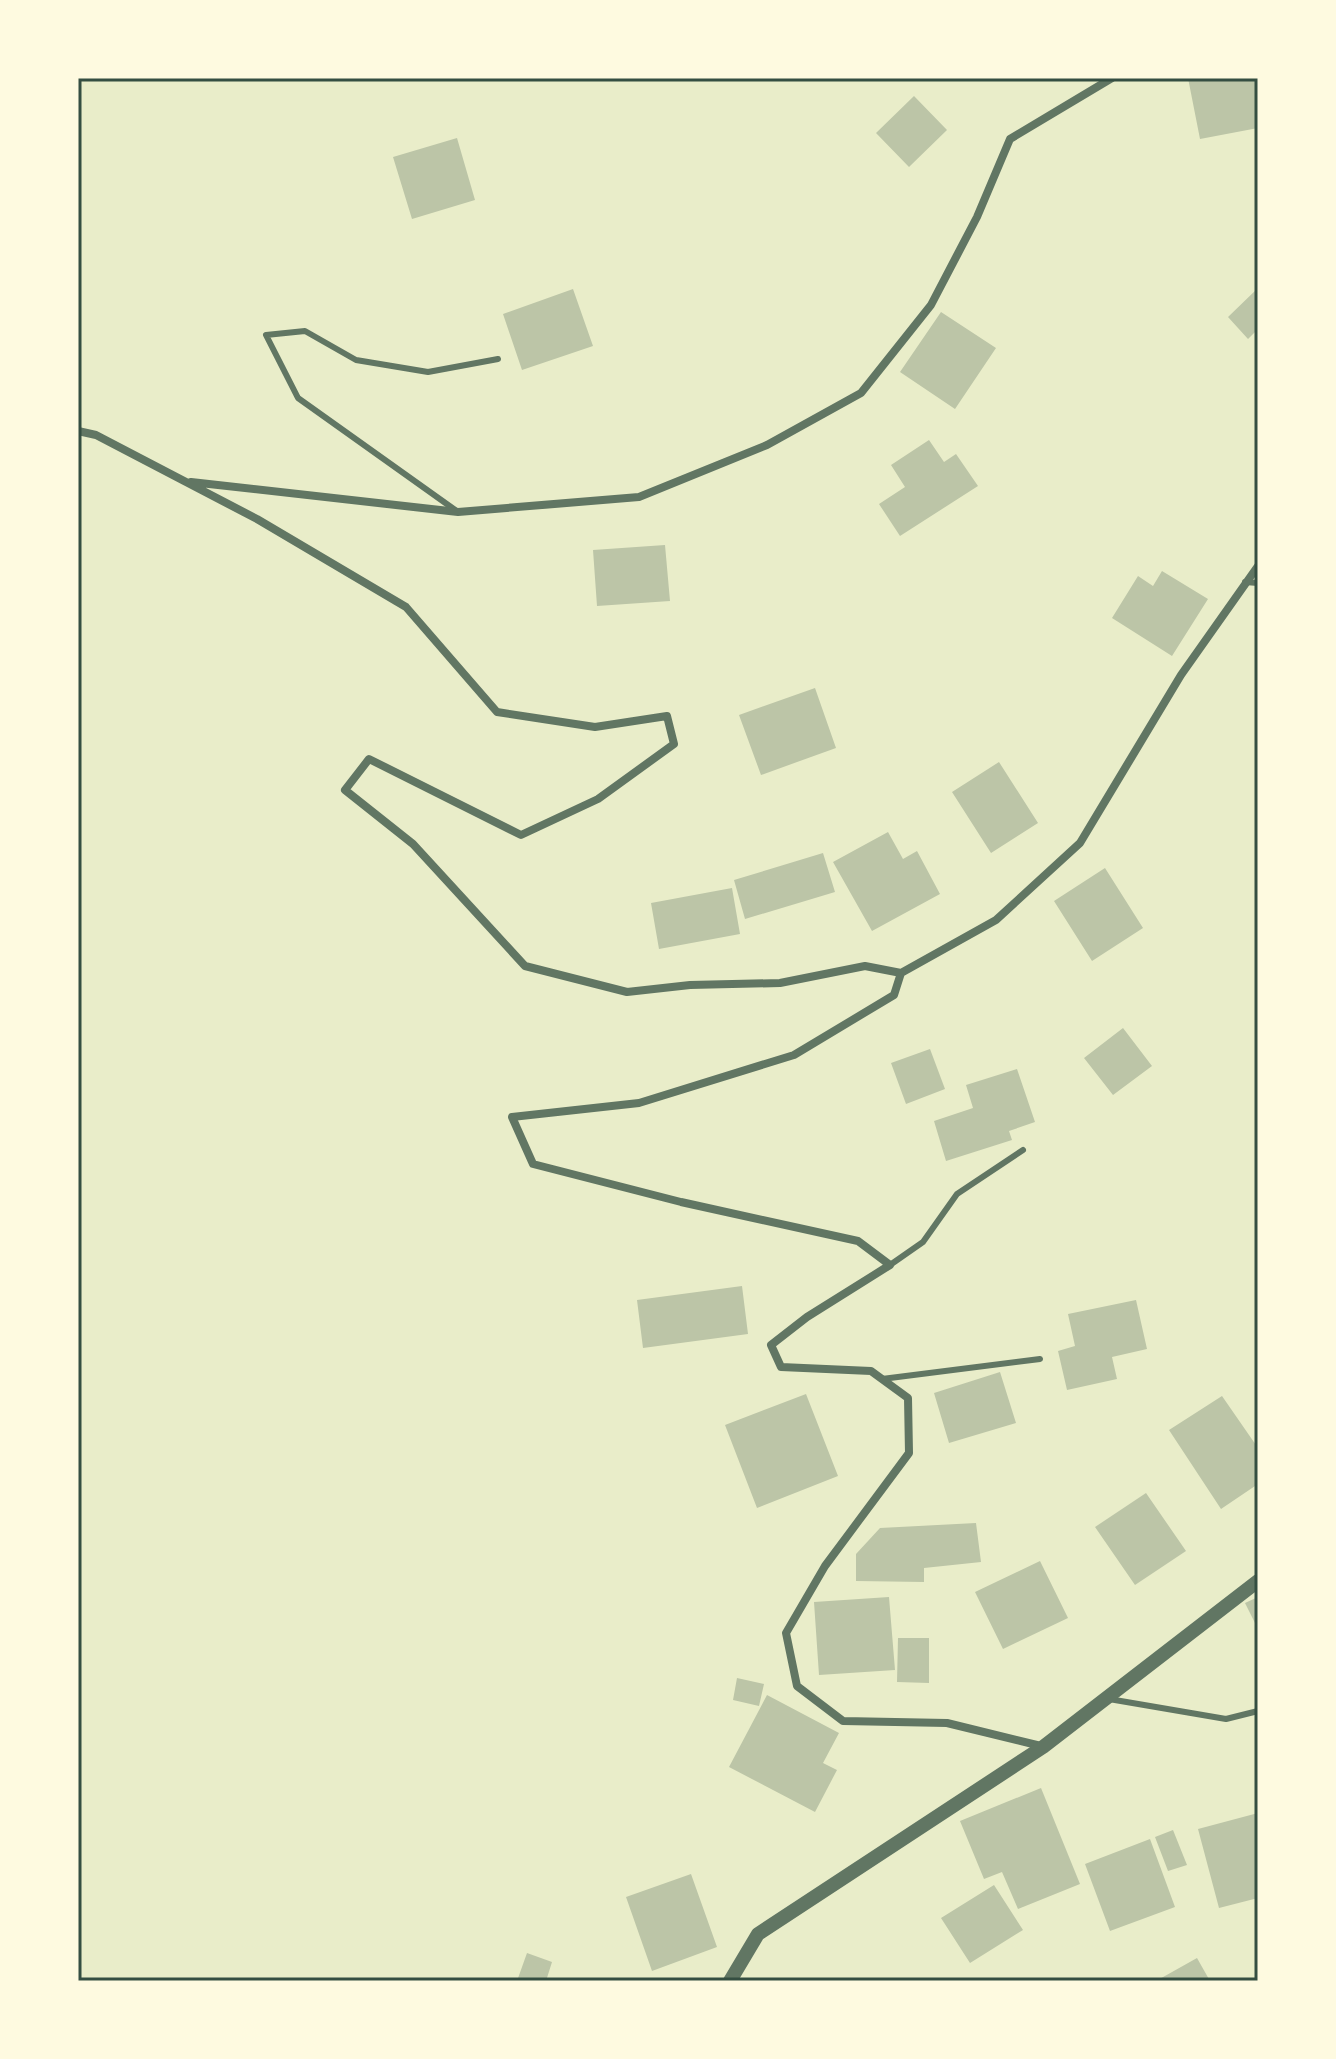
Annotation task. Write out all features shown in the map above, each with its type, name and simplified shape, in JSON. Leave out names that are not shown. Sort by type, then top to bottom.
[{"type":"street","points":[[187,481],[458,512],[639,497],[767,445],[861,393],[931,305],[977,217],[1010,139],[1112,78]]},
{"type":"street","points":[[78,431],[96,435],[187,481],[406,607],[497,712],[595,727],[667,716],[674,744],[598,799],[521,835],[369,759],[345,790],[413,844],[525,966],[627,992],[690,985],[780,983],[865,966],[901,973],[996,920],[1080,843],[1181,675],[1258,566]]},
{"type":"street","points":[[901,973],[894,995],[794,1055],[639,1103],[512,1117],[533,1164],[681,1202],[858,1241],[890,1265],[807,1317],[771,1345],[781,1367],[871,1371],[908,1398],[909,1453],[825,1566],[786,1633],[797,1686],[843,1721],[947,1723],[1043,1747]]},
{"type":"street","points":[[730,1981],[758,1934],[1043,1747],[1258,1581]]},
{"type":"lane","points":[[458,512],[298,398],[266,335],[305,331],[356,360],[428,372],[498,359]]},
{"type":"lane","points":[[1245,582],[1258,583]]},
{"type":"lane","points":[[890,1265],[923,1242],[957,1194],[1023,1150]]},
{"type":"lane","points":[[882,1379],[1040,1359]]},
{"type":"lane","points":[[1106,1699],[1226,1719],[1258,1711]]},
{"type":"building","points":[[1188,78],[1258,78],[1258,128],[1200,139]]},
{"type":"building","points":[[914,96],[947,130],[909,167],[876,133]]},
{"type":"building","points":[[457,138],[475,200],[412,219],[393,157]]},
{"type":"building","points":[[1258,288],[1258,329],[1248,339],[1228,317]]},
{"type":"building","points":[[573,289],[593,346],[522,370],[503,314]]},
{"type":"building","points":[[941,312],[996,348],[955,409],[900,372]]},
{"type":"building","points":[[929,440],[944,462],[956,454],[978,486],[900,536],[879,504],[905,487],[891,465]]},
{"type":"building","points":[[665,545],[670,601],[597,606],[593,550]]},
{"type":"building","points":[[1162,571],[1208,599],[1172,656],[1112,618],[1138,576],[1153,586]]},
{"type":"building","points":[[815,688],[836,748],[761,775],[739,715]]},
{"type":"building","points":[[999,762],[1038,823],[991,853],[952,792]]},
{"type":"building","points":[[888,832],[903,859],[917,851],[940,894],[872,931],[833,862]]},
{"type":"building","points":[[823,853],[835,892],[745,919],[734,880]]},
{"type":"building","points":[[1105,868],[1143,928],[1092,961],[1054,901]]},
{"type":"building","points":[[732,888],[740,934],[659,949],[651,903]]},
{"type":"building","points":[[1123,1028],[1152,1066],[1113,1095],[1084,1058]]},
{"type":"building","points":[[930,1049],[945,1089],[906,1104],[891,1063]]},
{"type":"building","points":[[1017,1069],[1035,1122],[1009,1131],[1012,1140],[946,1161],[934,1121],[973,1108],[966,1085]]},
{"type":"building","points":[[742,1286],[748,1334],[643,1348],[637,1300]]},
{"type":"building","points":[[1136,1300],[1147,1349],[1112,1357],[1117,1379],[1067,1390],[1058,1351],[1075,1346],[1068,1314]]},
{"type":"building","points":[[1000,1372],[1016,1423],[949,1443],[934,1393]]},
{"type":"building","points":[[806,1394],[838,1476],[757,1508],[725,1425]]},
{"type":"building","points":[[1222,1396],[1258,1448],[1258,1484],[1221,1509],[1169,1430]]},
{"type":"building","points":[[1146,1493],[1186,1551],[1135,1585],[1095,1527]]},
{"type":"building","points":[[976,1523],[981,1562],[924,1568],[924,1582],[856,1581],[856,1554],[880,1528]]},
{"type":"building","points":[[1040,1561],[1068,1618],[1003,1649],[975,1592]]},
{"type":"building","points":[[889,1597],[895,1670],[819,1675],[814,1602]]},
{"type":"building","points":[[1258,1597],[1258,1629],[1245,1603]]},
{"type":"building","points":[[898,1638],[929,1638],[929,1683],[897,1682]]},
{"type":"building","points":[[737,1678],[764,1684],[759,1706],[733,1700]]},
{"type":"building","points":[[767,1695],[839,1733],[823,1763],[837,1770],[815,1812],[729,1767]]},
{"type":"building","points":[[1041,1788],[1080,1884],[1018,1909],[1002,1872],[984,1879],[960,1821]]},
{"type":"building","points":[[1258,1813],[1258,1898],[1219,1908],[1198,1829]]},
{"type":"building","points":[[1173,1830],[1187,1865],[1168,1871],[1155,1837]]},
{"type":"building","points":[[1150,1839],[1175,1907],[1110,1931],[1085,1864]]},
{"type":"building","points":[[691,1874],[717,1947],[652,1971],[626,1897]]},
{"type":"building","points":[[994,1885],[1023,1930],[970,1963],[941,1918]]},
{"type":"building","points":[[527,1953],[552,1962],[546,1981],[517,1981]]},
{"type":"building","points":[[1197,1958],[1210,1981],[1156,1981]]}]
